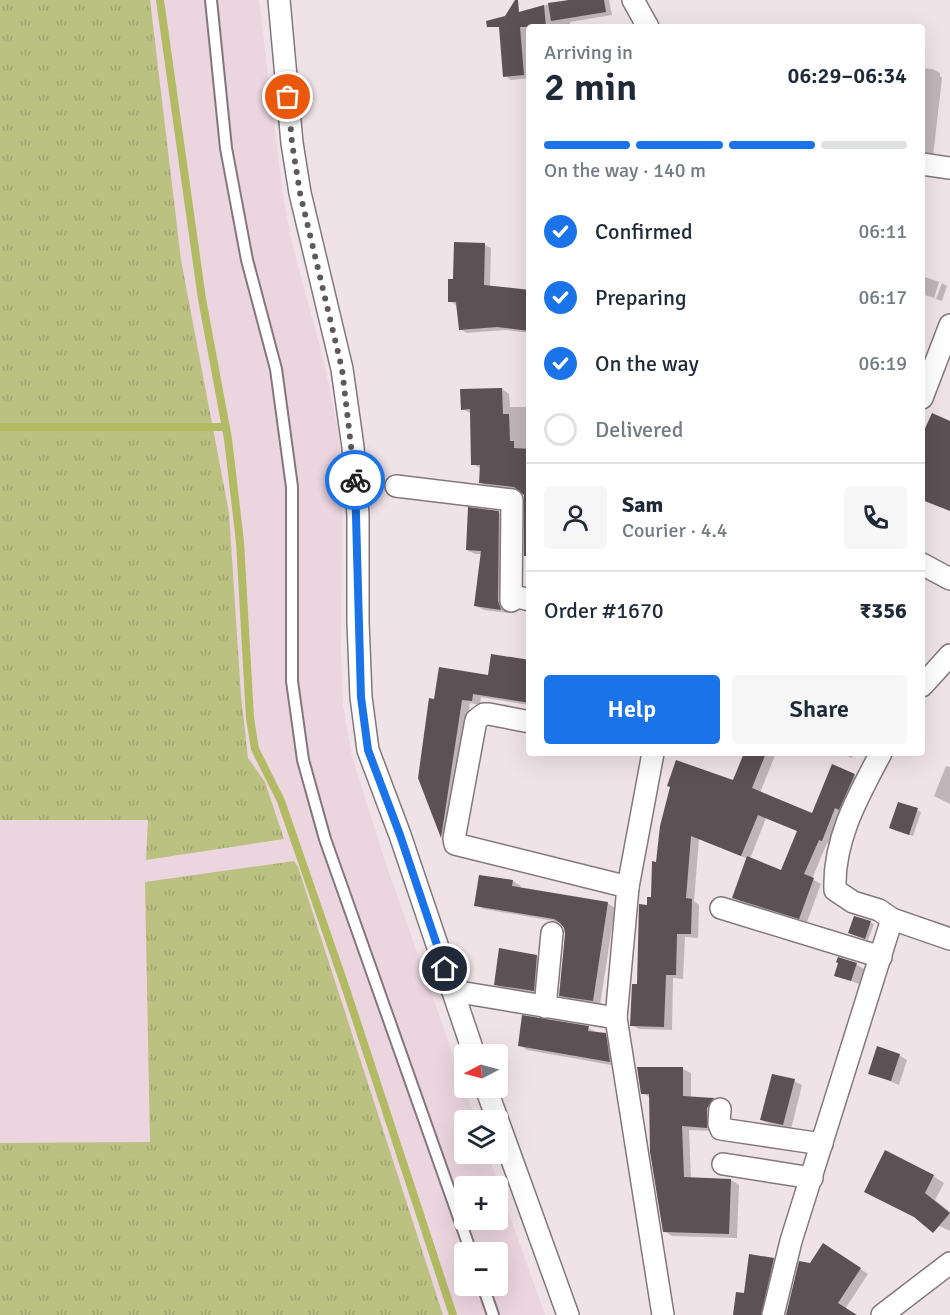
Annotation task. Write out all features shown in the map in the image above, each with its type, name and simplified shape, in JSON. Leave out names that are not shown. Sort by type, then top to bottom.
[{"type":"street","points":[[279,0],[292,143],[299,183],[342,369],[353,447],[357,514],[361,697],[368,750],[400,835],[471,1044]]},
{"type":"street","points":[[633,0],[646,24]]},
{"type":"street","points":[[925,164],[950,168]]},
{"type":"street","points":[[925,390],[950,326]]},
{"type":"street","points":[[396,486],[512,500],[511,601],[518,597],[526,599]]},
{"type":"street","points":[[925,566],[950,579]]},
{"type":"street","points":[[526,721],[489,714],[484,714],[476,720],[455,844],[628,887]]},
{"type":"street","points":[[652,756],[628,887],[616,1018],[663,1315]]},
{"type":"street","points":[[878,756],[850,811],[834,870],[835,890],[853,902],[879,910],[892,919],[950,939]]},
{"type":"street","points":[[721,908],[881,957]]},
{"type":"street","points":[[773,1315],[791,1241],[892,919]]},
{"type":"street","points":[[545,1007],[552,933]]},
{"type":"street","points":[[453,991],[616,1018]]},
{"type":"street","points":[[490,1098],[568,1315]]},
{"type":"street","points":[[720,1109],[718,1124],[722,1129],[822,1144]]},
{"type":"street","points":[[723,1164],[812,1178]]},
{"type":"street","points":[[882,1315],[950,1263]]},
{"type":"lane","points":[[212,0],[226,148],[247,260],[276,369],[292,487],[292,681],[303,760],[325,839],[467,1242]]},
{"type":"lane","points":[[486,1296],[493,1315]]},
{"type":"shaded area","points":[[0,0],[259,0],[283,196],[292,243],[324,362],[339,435],[342,499],[343,705],[352,757],[386,864],[454,1057],[454,1098],[468,1098],[472,1110],[454,1110],[454,1164],[492,1164],[496,1176],[454,1176],[454,1230],[508,1230],[508,1210],[545,1315],[0,1315]]},
{"type":"green space","points":[[0,0],[150,0],[181,260],[229,513],[241,696],[248,758],[265,782],[284,839],[146,860],[148,820],[0,820]]},
{"type":"green space","points":[[294,861],[298,867],[443,1315],[0,1315],[0,1143],[150,1142],[145,882]]},
{"type":"building","points":[[515,0],[518,0],[519,12],[544,5],[546,24],[526,24],[526,27],[520,27],[524,75],[503,77],[499,27],[487,27],[486,21],[505,16]]},
{"type":"building","points":[[569,0],[604,0],[606,12],[551,21],[548,3]]},
{"type":"building","points":[[454,242],[485,243],[484,285],[526,290],[526,331],[497,327],[459,330],[456,302],[448,302],[448,279],[453,279]]},
{"type":"building","points":[[502,388],[503,414],[509,414],[510,441],[514,441],[514,448],[526,449],[526,556],[524,556],[524,495],[514,487],[479,483],[480,465],[471,465],[470,409],[461,410],[460,389]]},
{"type":"building","points":[[932,413],[950,421],[950,511],[925,501],[925,428]]},
{"type":"building","points":[[468,507],[499,511],[498,601],[501,610],[474,606],[481,551],[466,550]]},
{"type":"building","points":[[491,654],[526,659],[526,702],[473,694],[472,701],[462,700],[441,838],[418,778],[429,698],[434,699],[439,667],[488,675]]},
{"type":"building","points":[[743,756],[765,756],[752,788],[812,813],[832,764],[855,774],[839,810],[835,808],[822,841],[819,840],[804,874],[814,878],[799,919],[732,898],[747,856],[781,870],[797,831],[758,815],[741,856],[691,836],[686,898],[692,899],[691,934],[677,934],[676,975],[666,975],[664,1027],[630,1026],[632,984],[637,984],[639,904],[647,905],[647,897],[651,897],[652,861],[656,862],[660,826],[670,787],[667,786],[676,760],[733,780]]},
{"type":"building","points":[[898,802],[918,808],[909,835],[889,828]]},
{"type":"building","points":[[479,875],[513,880],[512,886],[608,902],[593,1001],[559,996],[565,934],[560,923],[554,919],[474,906]]},
{"type":"building","points":[[854,916],[871,921],[865,939],[848,933]]},
{"type":"building","points":[[499,948],[537,955],[534,991],[494,985]]},
{"type":"building","points":[[838,957],[857,963],[851,981],[834,976]]},
{"type":"building","points":[[522,1015],[589,1026],[588,1031],[606,1033],[610,1062],[518,1046]]},
{"type":"building","points":[[877,1046],[900,1054],[891,1081],[868,1074]]},
{"type":"building","points":[[637,1067],[683,1067],[683,1096],[714,1098],[707,1108],[707,1128],[682,1126],[684,1177],[731,1179],[729,1234],[663,1232],[650,1152],[649,1094],[641,1094]]},
{"type":"building","points":[[772,1074],[795,1079],[783,1125],[760,1120]]},
{"type":"building","points":[[885,1150],[934,1175],[925,1193],[950,1213],[933,1233],[914,1217],[864,1192]]},
{"type":"building","points":[[823,1243],[861,1268],[838,1303],[857,1315],[786,1315],[799,1261],[810,1263]]},
{"type":"building","points":[[749,1254],[774,1258],[761,1315],[733,1315],[736,1292],[744,1293]]},
{"type":"waterway","points":[[160,0],[202,299],[228,439],[240,542],[250,718],[255,749],[281,801],[347,992],[453,1315]]},
{"type":"waterway","points":[[0,427],[226,427]]},
{"type":"way so far","points":[[288,97],[300,193],[342,369],[353,447],[355,480]]},
{"type":"route","points":[[355,480],[361,697],[368,750],[400,835],[445,969]]}]
